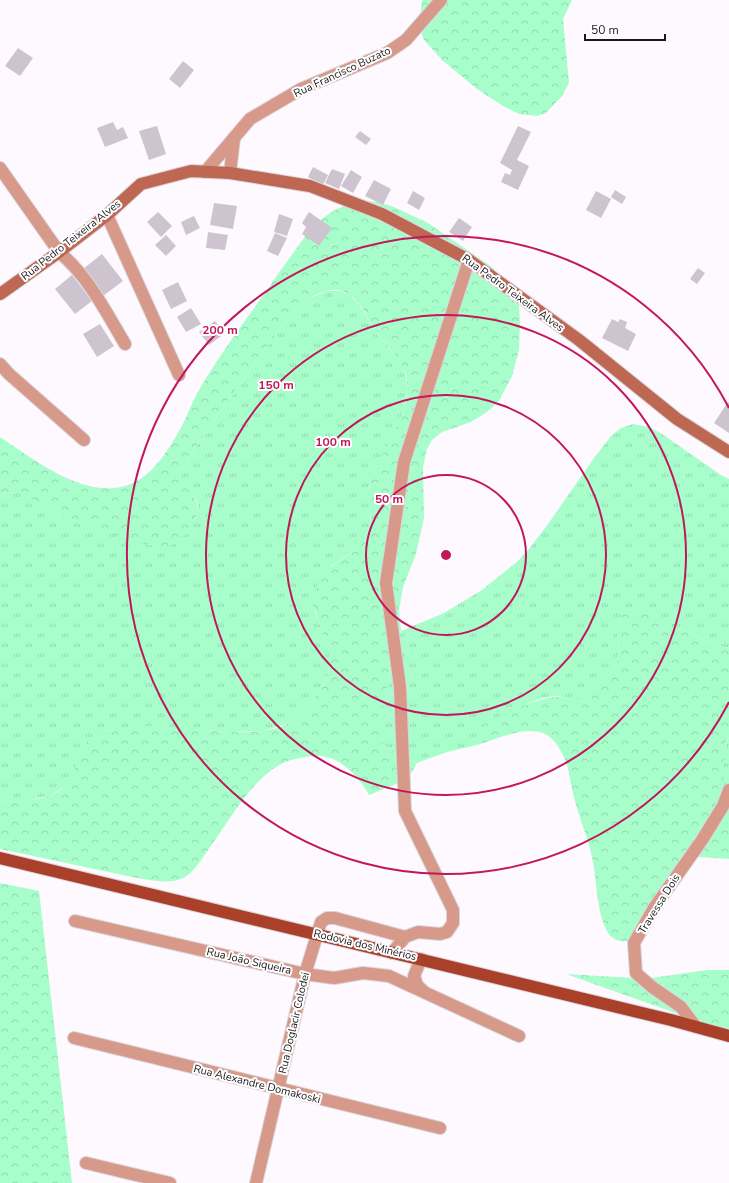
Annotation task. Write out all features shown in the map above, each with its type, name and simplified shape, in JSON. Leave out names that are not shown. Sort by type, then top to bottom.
[{"type":"main road","name":"Rodovia dos Minérios","points":[[0,858],[421,959],[729,1036]]},
{"type":"street","name":"Rua Francisco Buzato","points":[[205,172],[250,119],[301,89],[387,53],[406,40],[441,0]]},
{"type":"street","points":[[230,173],[234,138]]},
{"type":"street","points":[[0,168],[59,252],[72,262],[96,296],[125,344]]},
{"type":"street","name":"Rua Pedro Teixeira Alves","points":[[0,294],[59,252],[107,215],[141,184],[191,171],[230,173],[310,186],[382,214],[469,260],[579,340],[677,419],[729,452]]},
{"type":"street","points":[[107,215],[179,375]]},
{"type":"street","points":[[392,953],[405,937],[418,932],[440,934],[447,932],[453,924],[453,910],[405,811],[400,687],[386,583],[404,462],[469,260]]},
{"type":"street","points":[[0,364],[9,374],[84,440]]},
{"type":"street","name":"Travessa Dois","points":[[696,1027],[681,1006],[652,988],[636,973],[634,943],[654,908],[702,840],[723,806],[729,790]]},
{"type":"street","name":"Rua Doglacir Colodei","points":[[256,1183],[305,974],[321,922],[327,918],[335,918],[405,937]]},
{"type":"street","name":"Rua João Siqueira","points":[[74,921],[305,974],[334,978],[363,973],[389,976],[519,1036]]},
{"type":"street","points":[[421,959],[414,976],[417,984],[423,991]]},
{"type":"street","name":"Rua Alexandre Domakoski","points":[[74,1038],[440,1128]]},
{"type":"street","points":[[86,1163],[170,1183]]},
{"type":"green space","points":[[422,0],[572,0],[563,19],[569,83],[562,96],[546,113],[537,116],[519,114],[503,106],[477,89],[442,60],[424,40],[419,27]]},
{"type":"green space","points":[[361,201],[379,202],[394,207],[428,223],[492,267],[513,289],[519,306],[519,350],[512,376],[499,401],[487,412],[471,422],[442,432],[432,440],[427,449],[423,467],[424,518],[416,554],[403,587],[399,610],[401,631],[380,720],[380,737],[384,745],[397,754],[417,763],[410,775],[401,782],[369,795],[353,773],[339,762],[331,758],[313,756],[298,758],[283,763],[261,779],[242,800],[199,864],[185,877],[174,881],[137,878],[0,849],[0,802],[37,799],[49,796],[60,790],[67,783],[79,755],[90,738],[100,733],[126,727],[144,726],[162,726],[232,732],[264,731],[279,727],[295,720],[308,707],[326,680],[330,665],[329,652],[316,614],[315,601],[317,586],[327,571],[358,548],[370,533],[370,484],[375,470],[397,427],[407,396],[407,382],[401,363],[374,330],[359,303],[350,295],[341,291],[324,291],[301,305],[288,317],[198,443],[182,470],[182,484],[193,495],[197,502],[196,517],[188,531],[176,543],[166,547],[158,547],[130,540],[61,515],[35,500],[16,492],[0,494],[0,437],[52,470],[71,480],[91,486],[110,488],[129,485],[147,474],[160,460],[181,428],[193,401],[219,358],[307,235],[315,225],[335,210]]},
{"type":"green space","points":[[326,291],[340,291],[350,295],[359,304],[376,333],[400,361],[404,369],[408,388],[404,409],[398,426],[379,462],[369,487],[371,532],[361,547],[331,566],[315,612],[328,646],[330,660],[328,675],[320,691],[304,712],[290,723],[263,731],[230,732],[147,726],[110,730],[95,735],[79,756],[74,772],[67,785],[50,796],[24,801],[0,802],[0,494],[16,492],[32,498],[61,515],[149,545],[187,532],[196,518],[198,505],[196,499],[182,484],[182,470],[198,443],[288,317],[306,300]]},
{"type":"green space","points":[[633,424],[649,427],[662,434],[729,479],[729,648],[714,645],[653,612],[623,615],[617,627],[619,648],[615,667],[597,686],[573,700],[557,696],[539,699],[529,703],[508,713],[482,729],[477,745],[447,752],[417,763],[397,754],[384,745],[380,737],[380,720],[401,631],[444,613],[482,590],[518,561],[548,524],[611,436],[621,428]]},
{"type":"green space","points":[[635,609],[653,612],[714,645],[729,648],[729,737],[726,742],[723,769],[724,802],[729,824],[729,859],[699,857],[691,860],[630,941],[624,941],[616,940],[609,934],[605,926],[599,907],[594,866],[590,850],[575,801],[566,762],[556,744],[545,734],[529,731],[511,734],[477,745],[480,732],[485,725],[503,714],[526,704],[547,698],[559,697],[573,700],[597,686],[604,680],[615,667],[618,658],[619,648],[617,629],[622,615]]},
{"type":"green space","points":[[729,737],[729,824],[724,802],[723,759],[726,743]]},
{"type":"green space","points":[[0,883],[39,891],[72,1183],[0,1183]]},
{"type":"green space","points":[[707,970],[729,970],[729,1032],[566,974],[651,978]]},
{"type":"building","points":[[18,48],[33,58],[20,76],[5,66]]},
{"type":"building","points":[[183,61],[194,70],[180,88],[169,79]]},
{"type":"building","points":[[113,122],[117,130],[123,127],[128,138],[105,147],[97,128]]},
{"type":"building","points":[[157,126],[166,154],[149,160],[139,131]]},
{"type":"building","points":[[518,126],[531,132],[517,160],[529,166],[518,190],[501,182],[505,173],[510,175],[512,170],[500,163]]},
{"type":"building","points":[[360,131],[371,139],[366,145],[355,137]]},
{"type":"building","points":[[313,167],[328,175],[323,185],[308,177]]},
{"type":"building","points":[[332,169],[345,174],[339,189],[325,183]]},
{"type":"building","points":[[351,170],[362,177],[353,193],[341,186]]},
{"type":"building","points":[[374,180],[391,189],[383,205],[365,196]]},
{"type":"building","points":[[615,190],[626,197],[622,204],[611,197]]},
{"type":"building","points":[[413,191],[425,198],[419,210],[407,203]]},
{"type":"building","points":[[596,191],[611,199],[601,218],[586,210]]},
{"type":"building","points":[[214,203],[237,206],[233,229],[210,225]]},
{"type":"building","points":[[158,212],[172,226],[161,237],[147,222]]},
{"type":"building","points":[[309,212],[332,228],[319,246],[302,234],[306,227],[302,223]]},
{"type":"building","points":[[279,214],[293,219],[287,236],[274,232]]},
{"type":"building","points":[[194,216],[200,228],[186,235],[181,222]]},
{"type":"building","points":[[459,218],[472,227],[463,241],[449,232]]},
{"type":"building","points":[[208,232],[228,235],[225,250],[206,248]]},
{"type":"building","points":[[275,233],[287,238],[278,256],[267,251]]},
{"type":"building","points":[[166,235],[176,246],[166,256],[155,245]]},
{"type":"building","points":[[102,254],[123,281],[103,296],[83,269]]},
{"type":"building","points":[[698,268],[705,273],[697,284],[690,279]]},
{"type":"building","points":[[72,275],[92,301],[75,314],[55,289]]},
{"type":"building","points":[[178,282],[187,301],[171,309],[162,290]]},
{"type":"building","points":[[191,308],[201,324],[186,332],[177,317]]},
{"type":"building","points":[[612,319],[618,322],[620,319],[627,322],[625,328],[636,334],[628,351],[602,338]]},
{"type":"building","points":[[215,321],[224,334],[209,345],[199,332]]},
{"type":"building","points":[[100,324],[114,346],[97,357],[83,334]]},
{"type":"building","points":[[728,402],[729,403],[729,433],[714,423]]}]
